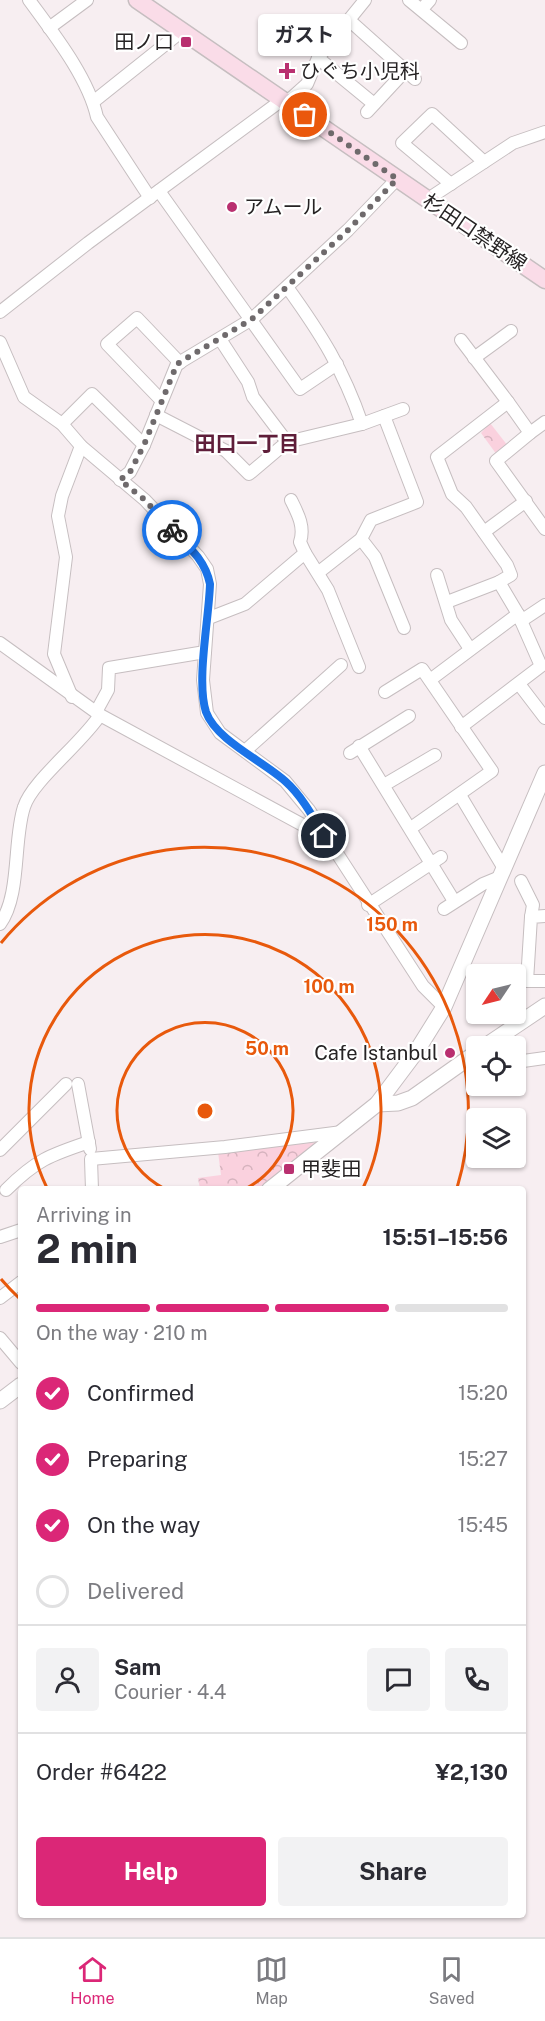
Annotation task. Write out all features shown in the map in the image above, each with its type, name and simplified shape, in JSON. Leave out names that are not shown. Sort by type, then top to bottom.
[{"type":"main road","name":"杉田口禁野線","points":[[137,0],[545,280]]},
{"type":"street","points":[[29,0],[49,28],[93,102],[97,117],[252,319],[300,389],[337,363]]},
{"type":"street","points":[[49,28],[87,0]]},
{"type":"street","points":[[0,312],[155,194],[307,84],[318,58],[365,0]]},
{"type":"street","points":[[409,0],[426,5],[461,43]]},
{"type":"street","points":[[318,58],[370,108],[410,75],[349,20]]},
{"type":"street","points":[[93,102],[182,31]]},
{"type":"street","points":[[451,184],[402,143],[432,114],[484,162]]},
{"type":"street","points":[[428,199],[513,143],[544,134]]},
{"type":"street","points":[[120,480],[130,472],[144,445],[161,400],[180,363],[252,319],[348,230],[397,179]]},
{"type":"street","points":[[287,287],[320,332],[337,363],[347,382],[362,424]]},
{"type":"street","points":[[161,400],[107,344],[137,318],[180,363]]},
{"type":"street","points":[[474,358],[511,331]]},
{"type":"street","points":[[220,339],[248,382],[253,397],[287,442]]},
{"type":"street","points":[[461,340],[530,433]]},
{"type":"street","points":[[0,342],[24,397],[62,424],[81,446],[145,500],[198,556],[207,569],[210,584],[209,618],[203,680],[207,713],[220,733],[285,781],[309,810],[423,986],[444,1007]]},
{"type":"street","points":[[62,424],[92,394],[144,445]]},
{"type":"street","points":[[447,602],[511,575],[466,507],[452,494],[437,457],[508,402]]},
{"type":"street","points":[[156,415],[226,451],[249,474],[287,442],[362,424],[403,409]]},
{"type":"street","points":[[319,572],[361,539],[371,520],[417,502],[384,416]]},
{"type":"street","points":[[545,422],[496,461],[545,529]]},
{"type":"street","points":[[72,697],[54,654],[66,558],[58,516],[62,496],[81,446]]},
{"type":"street","points":[[291,500],[300,517],[302,535],[300,542],[319,572],[359,667]]},
{"type":"street","points":[[483,532],[526,501]]},
{"type":"street","points":[[361,539],[375,557],[382,587],[404,628]]},
{"type":"street","points":[[209,618],[245,604],[305,553]]},
{"type":"street","points":[[437,575],[451,620],[470,649]]},
{"type":"street","points":[[461,727],[541,666],[499,582]]},
{"type":"street","points":[[430,680],[470,649],[519,618],[545,605]]},
{"type":"street","points":[[0,643],[72,697],[98,713],[324,836]]},
{"type":"street","points":[[0,924],[14,881],[23,807],[31,793],[78,745],[98,713],[108,690],[110,668],[205,652]]},
{"type":"street","points":[[245,751],[341,665]]},
{"type":"street","points":[[385,692],[422,669],[492,771],[411,828]]},
{"type":"street","points":[[519,684],[545,718]]},
{"type":"street","points":[[408,716],[354,749],[384,785],[411,828],[436,860],[449,905],[502,872]]},
{"type":"street","points":[[384,785],[435,755]]},
{"type":"street","points":[[274,1186],[377,1104],[416,1052],[444,1007],[545,773]]},
{"type":"street","points":[[460,795],[502,872]]},
{"type":"street","points":[[369,905],[436,860]]},
{"type":"street","points":[[521,881],[533,905],[526,981],[545,981]]},
{"type":"street","points":[[531,917],[545,916]]},
{"type":"street","points":[[501,1036],[545,1006]]},
{"type":"street","points":[[526,1061],[545,1058]]},
{"type":"street","points":[[377,1104],[398,1103],[412,1098],[466,1060]]},
{"type":"street","points":[[2,1143],[72,1084],[89,1142],[92,1186]]},
{"type":"street","points":[[91,1159],[225,1147],[342,1132]]},
{"type":"street","points":[[6,1190],[28,1168],[48,1155],[89,1142]]},
{"type":"street","points":[[0,1237],[18,1231]]},
{"type":"street","points":[[0,1298],[18,1283]]},
{"type":"street","points":[[0,1338],[18,1359]]},
{"type":"street","points":[[0,1401],[18,1387]]},
{"type":"green space","points":[[490,423],[508,446],[497,455],[481,433]]},
{"type":"green space","points":[[319,1142],[261,1186],[199,1186],[198,1178],[221,1175],[218,1152]]},
{"type":"way so far","points":[[172,530],[145,500],[120,480],[130,472],[144,445],[177,364],[252,319],[348,230],[397,179],[305,115]]},
{"type":"place","name":"田ノ口","points":[[186,42]]},
{"type":"place","name":"ひぐち小児科","points":[[287,71]]},
{"type":"place","name":"ガスト","points":[[305,115]]},
{"type":"place","name":"アムール","points":[[232,207]]},
{"type":"place","name":"Cafe Istanbul","points":[[450,1053]]},
{"type":"place","name":"甲斐田","points":[[289,1169]]},
{"type":"district","name":"田口一丁目","points":[[247,443]]},
{"type":"route","points":[[172,530],[198,556],[207,569],[210,584],[203,680],[207,713],[220,733],[285,781],[309,810],[324,836]]}]
